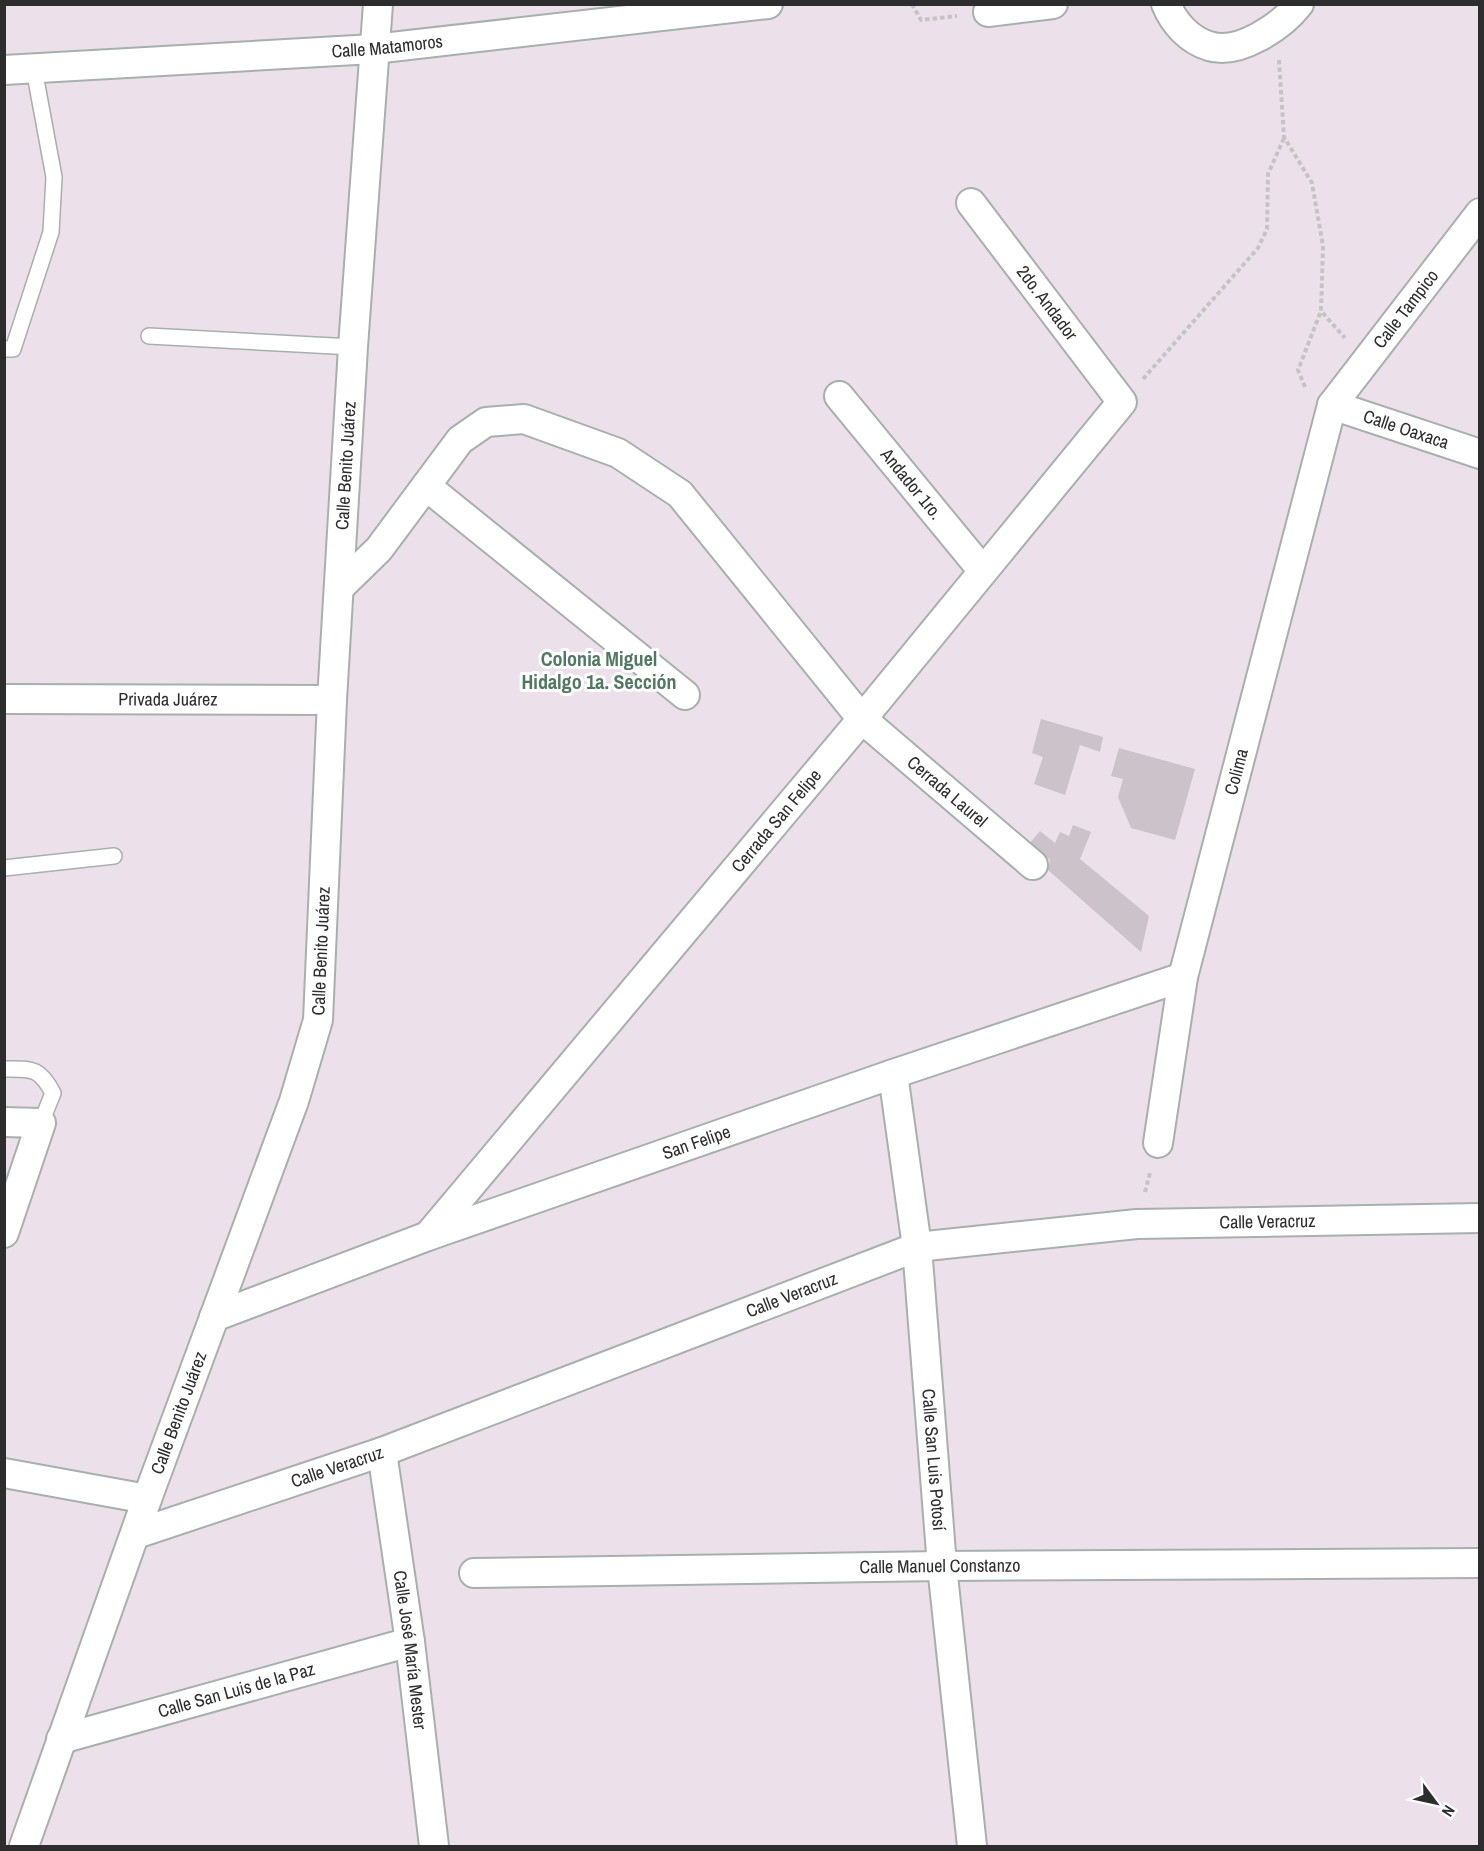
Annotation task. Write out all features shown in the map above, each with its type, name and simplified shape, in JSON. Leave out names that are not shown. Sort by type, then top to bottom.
[{"type":"street","name":"Calle Benito Juárez","points":[[24,1846],[147,1499],[294,1101],[318,1020],[332,700],[353,347],[378,4]]},
{"type":"street","name":"Calle Matamoros","points":[[4,70],[374,49],[768,4]]},
{"type":"street","points":[[988,12],[1053,4]]},
{"type":"street","points":[[1166,4],[1171,15],[1188,35],[1210,47],[1233,47],[1254,40],[1277,26],[1299,4]]},
{"type":"street","name":"2do. Andador","points":[[971,203],[1122,402]]},
{"type":"street","name":"Calle Tampico","points":[[1332,405],[1479,213]]},
{"type":"street","name":"Andador 1ro.","points":[[839,396],[983,571]]},
{"type":"street","name":"Cerrada San Felipe","points":[[428,1236],[862,719],[1122,402]]},
{"type":"street","name":"Calle Oaxaca","points":[[1332,405],[1479,454]]},
{"type":"street","name":"Colima","points":[[1158,1143],[1183,977],[1332,405]]},
{"type":"street","name":"Cerrada Laurel","points":[[339,588],[379,549],[460,440],[486,422],[524,419],[618,453],[680,494],[862,719],[1033,865]]},
{"type":"street","points":[[426,486],[685,695]]},
{"type":"street","name":"Privada Juárez","points":[[4,699],[332,700]]},
{"type":"street","name":"San Felipe","points":[[214,1317],[428,1236],[893,1074],[1183,977]]},
{"type":"street","name":"Calle San Luis Potosí","points":[[893,1074],[916,1247],[942,1566],[972,1846]]},
{"type":"street","points":[[4,1122],[41,1123],[4,1233]]},
{"type":"street","name":"Calle Veracruz","points":[[136,1534],[382,1452],[916,1247],[1137,1224],[1479,1218]]},
{"type":"street","name":"Calle José María Mester","points":[[382,1452],[410,1642],[434,1846]]},
{"type":"street","points":[[4,1473],[147,1499]]},
{"type":"street","name":"Calle Manuel Constanzo","points":[[474,1573],[942,1566],[1479,1563]]},
{"type":"street","name":"Calle San Luis de la Paz","points":[[61,1739],[410,1642]]},
{"type":"lane","points":[[4,349],[13,349],[51,232],[54,177],[34,69]]},
{"type":"lane","points":[[149,336],[353,347]]},
{"type":"lane","points":[[4,868],[114,856]]},
{"type":"lane","points":[[4,1070],[30,1069],[45,1078],[53,1093],[41,1123]]},
{"type":"path","points":[[912,4],[921,20],[988,12]]},
{"type":"path","points":[[1277,26],[1284,137],[1311,183],[1323,246],[1321,311],[1298,370],[1308,393],[1332,405]]},
{"type":"path","points":[[1122,402],[1258,248],[1267,229],[1268,174],[1284,137]]},
{"type":"path","points":[[1321,311],[1366,361]]},
{"type":"path","points":[[1137,1224],[1158,1143]]},
{"type":"building","points":[[1041,719],[1103,737],[1100,752],[1080,745],[1065,795],[1034,784],[1043,757],[1032,753]]},
{"type":"building","points":[[1119,748],[1195,769],[1175,840],[1131,828],[1118,797],[1123,779],[1111,776]]},
{"type":"building","points":[[1073,825],[1091,832],[1080,859],[1149,916],[1141,952],[1048,870],[1050,860],[1030,843],[1040,831],[1055,843],[1060,832],[1069,836]]},
{"type":"district","name":"Colonia Miguel Hidalgo 1a. Sección","points":[[599,670]]}]
